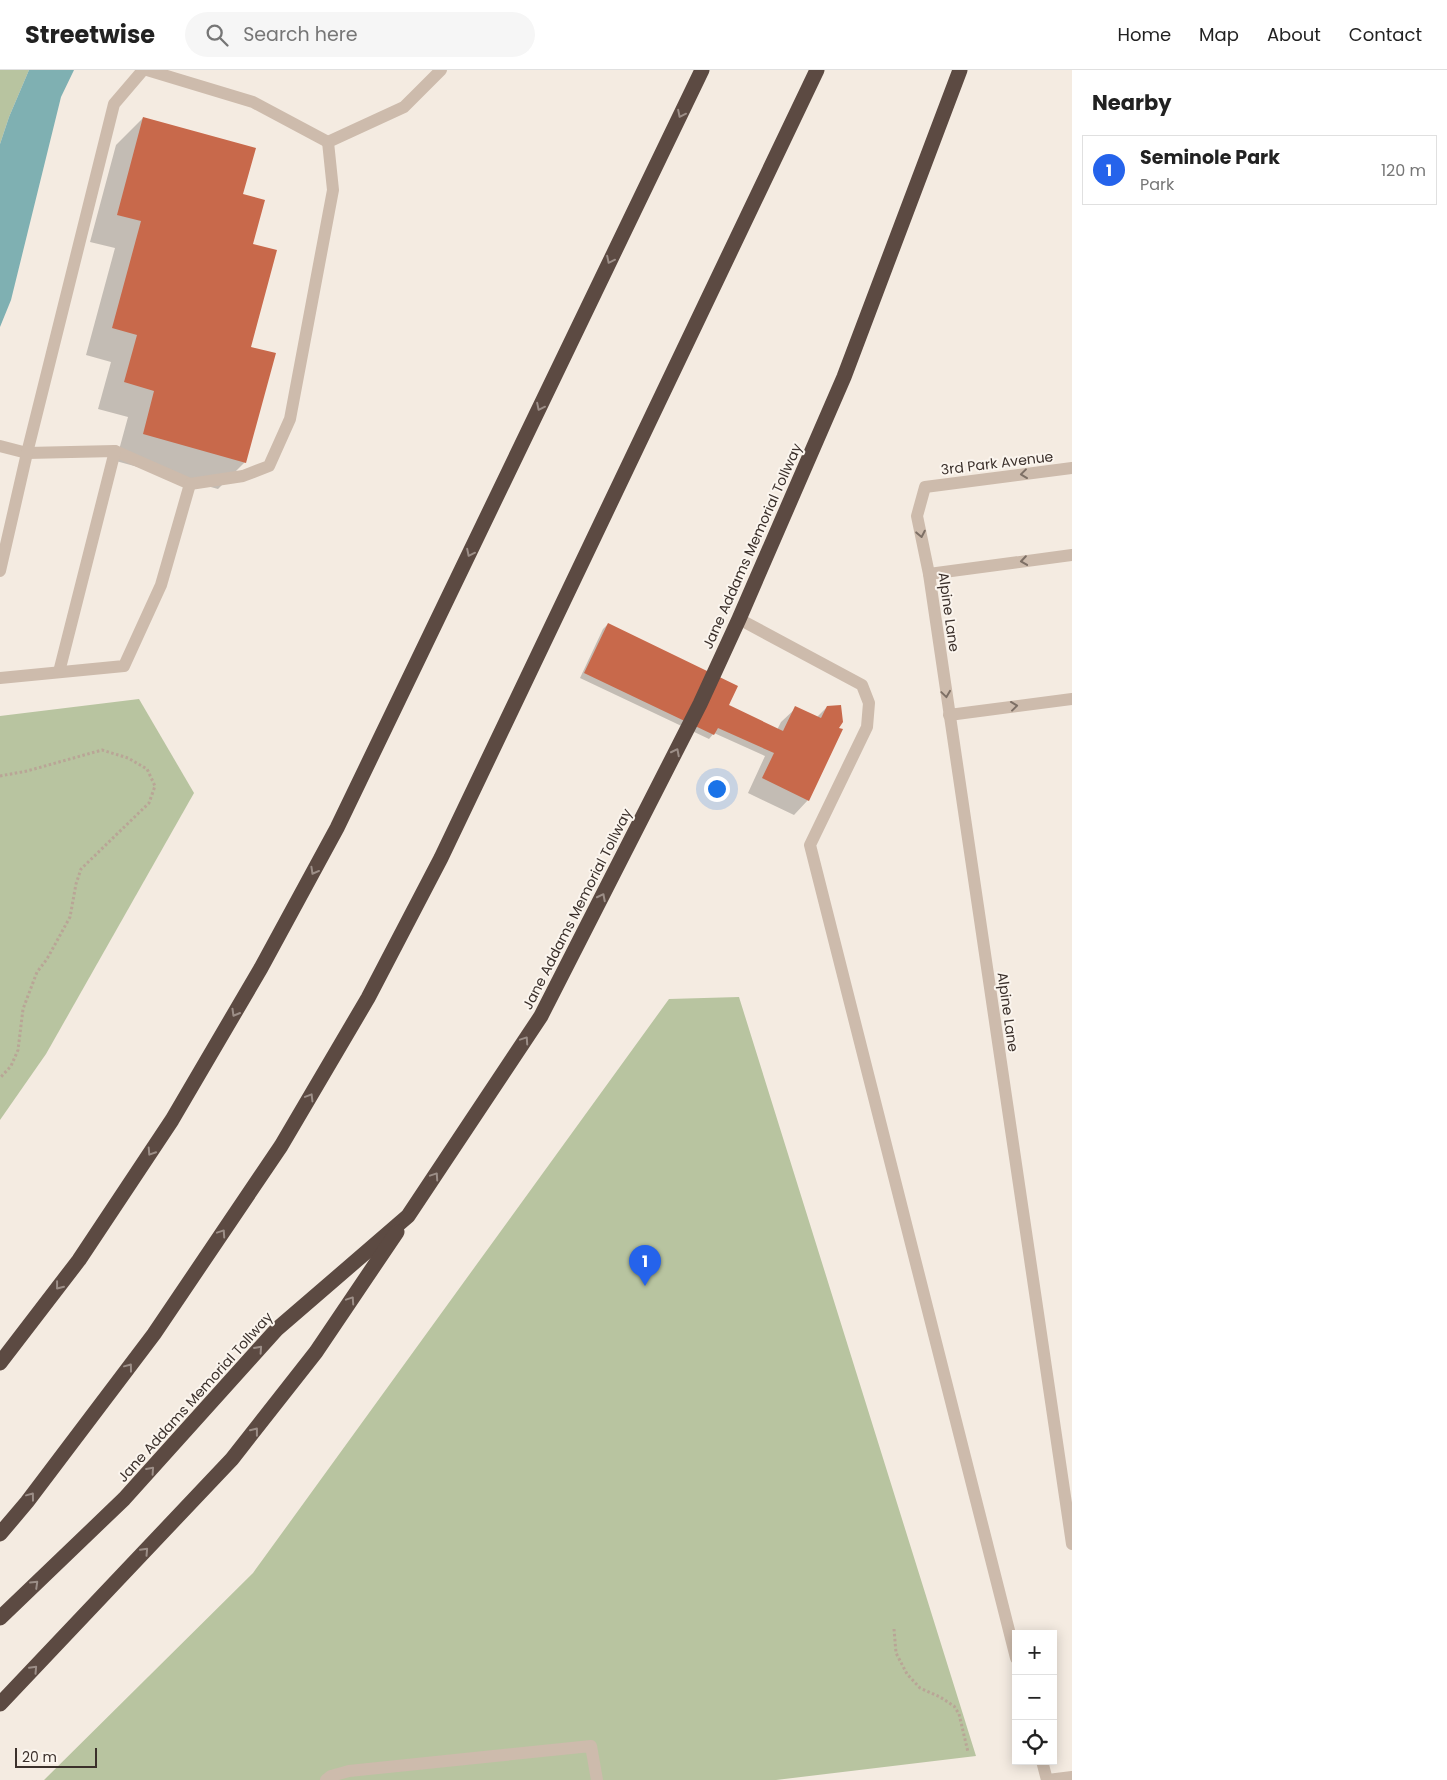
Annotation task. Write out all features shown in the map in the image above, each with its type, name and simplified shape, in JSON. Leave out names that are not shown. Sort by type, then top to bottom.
[{"type":"highway","points":[[0,1363],[79,1260],[172,1120],[261,968],[337,828],[702,70]]},
{"type":"highway","points":[[0,1534],[27,1502],[154,1334],[281,1146],[368,998],[441,858],[817,70]]},
{"type":"highway","name":"Jane Addams Memorial Tollway","points":[[0,1618],[124,1499],[277,1329],[408,1216],[541,1016],[700,704],[739,619],[844,377],[960,70]]},
{"type":"highway","points":[[0,1704],[232,1460],[316,1352],[408,1216]]},
{"type":"street","points":[[0,571],[6,515],[27,453],[114,104],[145,70],[253,102],[328,142]]},
{"type":"street","points":[[328,142],[404,107],[441,70]]},
{"type":"street","points":[[0,446],[27,453],[115,451],[190,484],[243,476],[269,466],[290,419],[333,190],[328,142]]},
{"type":"street","points":[[60,672],[115,451]]},
{"type":"street","name":"3rd Park Avenue","points":[[926,486],[1072,468]]},
{"type":"street","points":[[0,678],[124,666],[161,585],[190,484]]},
{"type":"street","name":"Alpine Lane","points":[[926,486],[917,516],[929,574],[948,715],[1072,1544]]},
{"type":"street","points":[[929,574],[1072,555]]},
{"type":"street","points":[[739,619],[862,685],[869,703],[867,727],[810,845],[1012,1642]]},
{"type":"street","points":[[948,715],[1072,699]]},
{"type":"street","points":[[326,1780],[331,1776],[349,1771],[591,1746],[598,1780]]},
{"type":"street","points":[[1043,1765],[1047,1780],[1072,1778]]},
{"type":"path","points":[[0,776],[27,771],[102,750],[128,758],[147,769],[155,786],[149,803],[82,869],[76,884],[70,918],[47,959],[37,972],[23,1009],[18,1050],[11,1066],[0,1078]]},
{"type":"path","points":[[894,1629],[896,1653],[907,1674],[920,1688],[954,1706],[959,1714],[968,1752]]},
{"type":"green space","points":[[0,70],[29,70],[0,144]]},
{"type":"green space","points":[[139,699],[194,793],[46,1054],[0,1120],[0,716]]},
{"type":"green space","points":[[739,997],[976,1756],[776,1780],[44,1780],[253,1573],[669,999]]},
{"type":"water","points":[[29,70],[74,70],[61,97],[11,300],[0,327],[0,144]]},
{"type":"building","points":[[143,117],[256,148],[243,194],[265,200],[253,244],[277,250],[251,347],[276,353],[246,463],[143,434],[154,391],[124,382],[137,335],[112,328],[141,221],[117,215]]},
{"type":"building","points":[[608,623],[738,686],[729,705],[783,731],[795,706],[821,718],[827,706],[841,705],[843,722],[839,728],[843,729],[809,801],[762,778],[774,753],[718,728],[714,735],[584,673]]},
{"type":"place","name":"Seminole Park","points":[[645,1286]]}]
